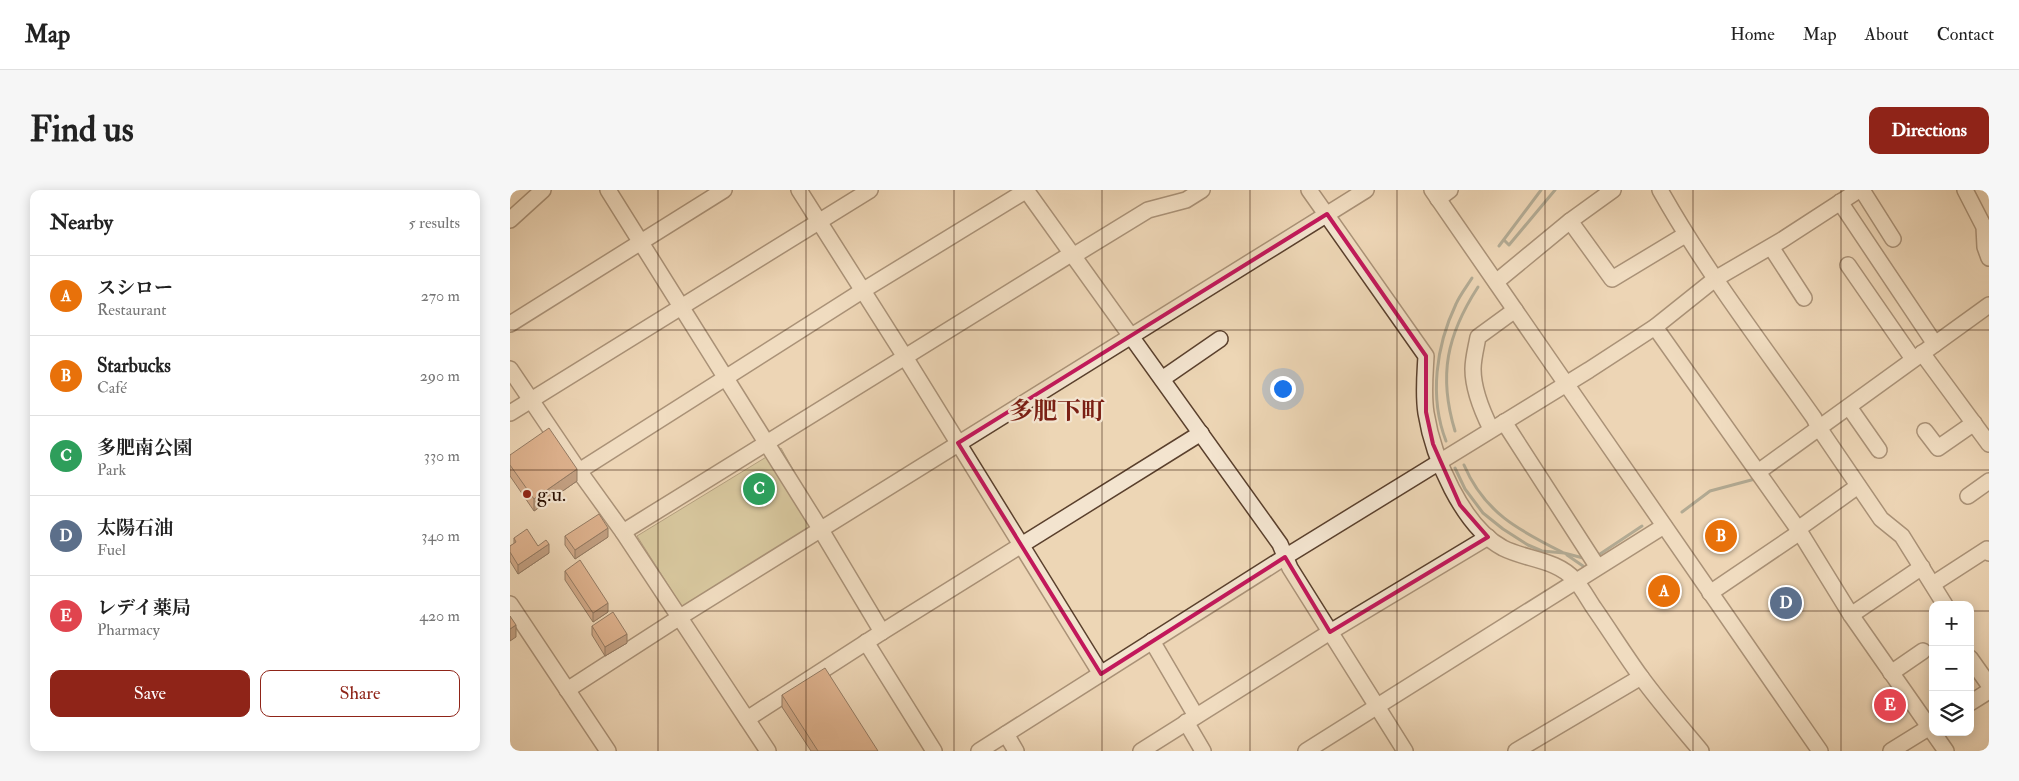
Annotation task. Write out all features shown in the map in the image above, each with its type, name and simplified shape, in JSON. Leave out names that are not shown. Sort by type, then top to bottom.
[{"type":"street","points":[[608,190],[821,530],[882,632]]},
{"type":"street","points":[[510,324],[724,190]]},
{"type":"street","points":[[799,190],[905,357],[1101,674]]},
{"type":"street","points":[[510,413],[870,190]]},
{"type":"street","points":[[579,471],[862,291],[1026,190],[1280,544],[1290,568],[1405,751]]},
{"type":"street","points":[[623,532],[905,357],[1148,210],[1186,200],[1202,190]]},
{"type":"street","points":[[1309,190],[1426,356],[1424,386],[1426,412],[1433,444],[1446,479],[1460,504],[1488,537],[1501,547],[1516,554],[1558,566],[1576,581],[1641,677],[1701,751]]},
{"type":"street","points":[[567,690],[680,617],[1366,190]]},
{"type":"street","points":[[1496,282],[1613,190]]},
{"type":"street","points":[[1660,190],[1685,235],[1715,279],[1814,418],[1881,519],[1902,536],[1918,570],[1932,584],[1943,601]]},
{"type":"street","points":[[979,751],[1286,557],[1566,384],[1654,327],[1715,279],[1771,247],[1860,190],[1893,239]]},
{"type":"street","points":[[1965,190],[1984,227],[1985,246],[1989,258]]},
{"type":"street","points":[[510,204],[540,192]]},
{"type":"street","points":[[510,220],[540,192]]},
{"type":"street","points":[[1440,193],[1515,310],[1820,751]]},
{"type":"street","points":[[1840,202],[1935,344]]},
{"type":"street","points":[[1570,222],[1612,279],[1685,235]]},
{"type":"street","points":[[1771,247],[1804,298]]},
{"type":"street","points":[[1848,265],[1989,444]]},
{"type":"street","points":[[1758,472],[1989,305]]},
{"type":"street","points":[[1515,310],[1478,337],[1473,367],[1474,383],[1484,414],[1498,426],[1597,566]]},
{"type":"street","points":[[1654,327],[1799,530],[1851,615],[1929,723]]},
{"type":"street","points":[[1162,379],[1220,340]]},
{"type":"street","points":[[510,369],[623,532],[768,751]]},
{"type":"street","points":[[1849,407],[1879,450]]},
{"type":"street","points":[[1925,432],[1938,448],[1974,423]]},
{"type":"street","points":[[747,719],[1021,544],[1201,433]]},
{"type":"street","points":[[1968,496],[1989,481]]},
{"type":"street","points":[[1710,593],[1858,486]]},
{"type":"street","points":[[1306,751],[1597,566],[1664,526]]},
{"type":"street","points":[[1141,751],[1330,632],[1488,537]]},
{"type":"street","points":[[1932,584],[1988,550]]},
{"type":"street","points":[[1851,615],[1918,570]]},
{"type":"street","points":[[510,604],[608,751]]},
{"type":"street","points":[[866,642],[934,751]]},
{"type":"street","points":[[1152,642],[1191,719],[1204,751]]},
{"type":"street","points":[[1892,673],[1923,651]]},
{"type":"street","points":[[1974,664],[1989,685]]},
{"type":"street","points":[[1516,751],[1641,677]]},
{"type":"street","points":[[1974,700],[1989,691]]},
{"type":"street","points":[[1891,751],[1929,727]]},
{"type":"street","points":[[1006,734],[1016,751]]},
{"type":"street","points":[[1937,736],[1946,751]]},
{"type":"highlighted area","points":[[1327,214],[1426,356],[1426,412],[1433,444],[1460,505],[1488,537],[1330,632],[1285,557],[1101,674],[958,443]]},
{"type":"shaded area","points":[[781,448],[826,529],[684,610],[637,536]]},
{"type":"building","points":[[549,428],[577,469],[534,499],[510,465],[510,455]]},
{"type":"building","points":[[599,514],[608,528],[575,550],[565,536]]},
{"type":"building","points":[[527,529],[538,546],[546,540],[549,544],[518,565],[510,552],[510,546],[516,542],[514,538]]},
{"type":"building","points":[[580,560],[608,603],[593,613],[565,571]]},
{"type":"building","points":[[613,612],[627,634],[605,647],[592,626]]},
{"type":"building","points":[[510,616],[516,625],[510,629]]},
{"type":"building","points":[[825,668],[878,751],[818,751],[782,695]]},
{"type":"waterway","points":[[1499,246],[1541,190]]},
{"type":"waterway","points":[[1504,240],[1509,245],[1555,190]]},
{"type":"waterway","points":[[1446,441],[1438,407],[1437,372],[1449,320],[1456,304],[1472,278]]},
{"type":"waterway","points":[[1455,431],[1447,392],[1448,356],[1459,322],[1478,287]]},
{"type":"waterway","points":[[1464,465],[1482,495],[1504,518],[1531,536],[1562,552]]},
{"type":"waterway","points":[[1455,468],[1465,489],[1483,513],[1503,529],[1528,545],[1542,551],[1564,553],[1587,559]]},
{"type":"waterway","points":[[1682,512],[1710,491],[1755,479]]},
{"type":"waterway","points":[[1600,554],[1642,526]]},
{"type":"waterway","points":[[1567,555],[1583,566]]},
{"type":"place","name":"多肥南公園","points":[[759,489]]},
{"type":"place","name":"g.u.","points":[[527,494]]},
{"type":"place","name":"Starbucks","points":[[1721,536]]},
{"type":"place","name":"スシロー","points":[[1664,591]]},
{"type":"place","name":"太陽石油","points":[[1786,603]]},
{"type":"place","name":"レデイ薬局","points":[[1890,705]]},
{"type":"district","name":"多肥下町","points":[[1057,411]]}]
